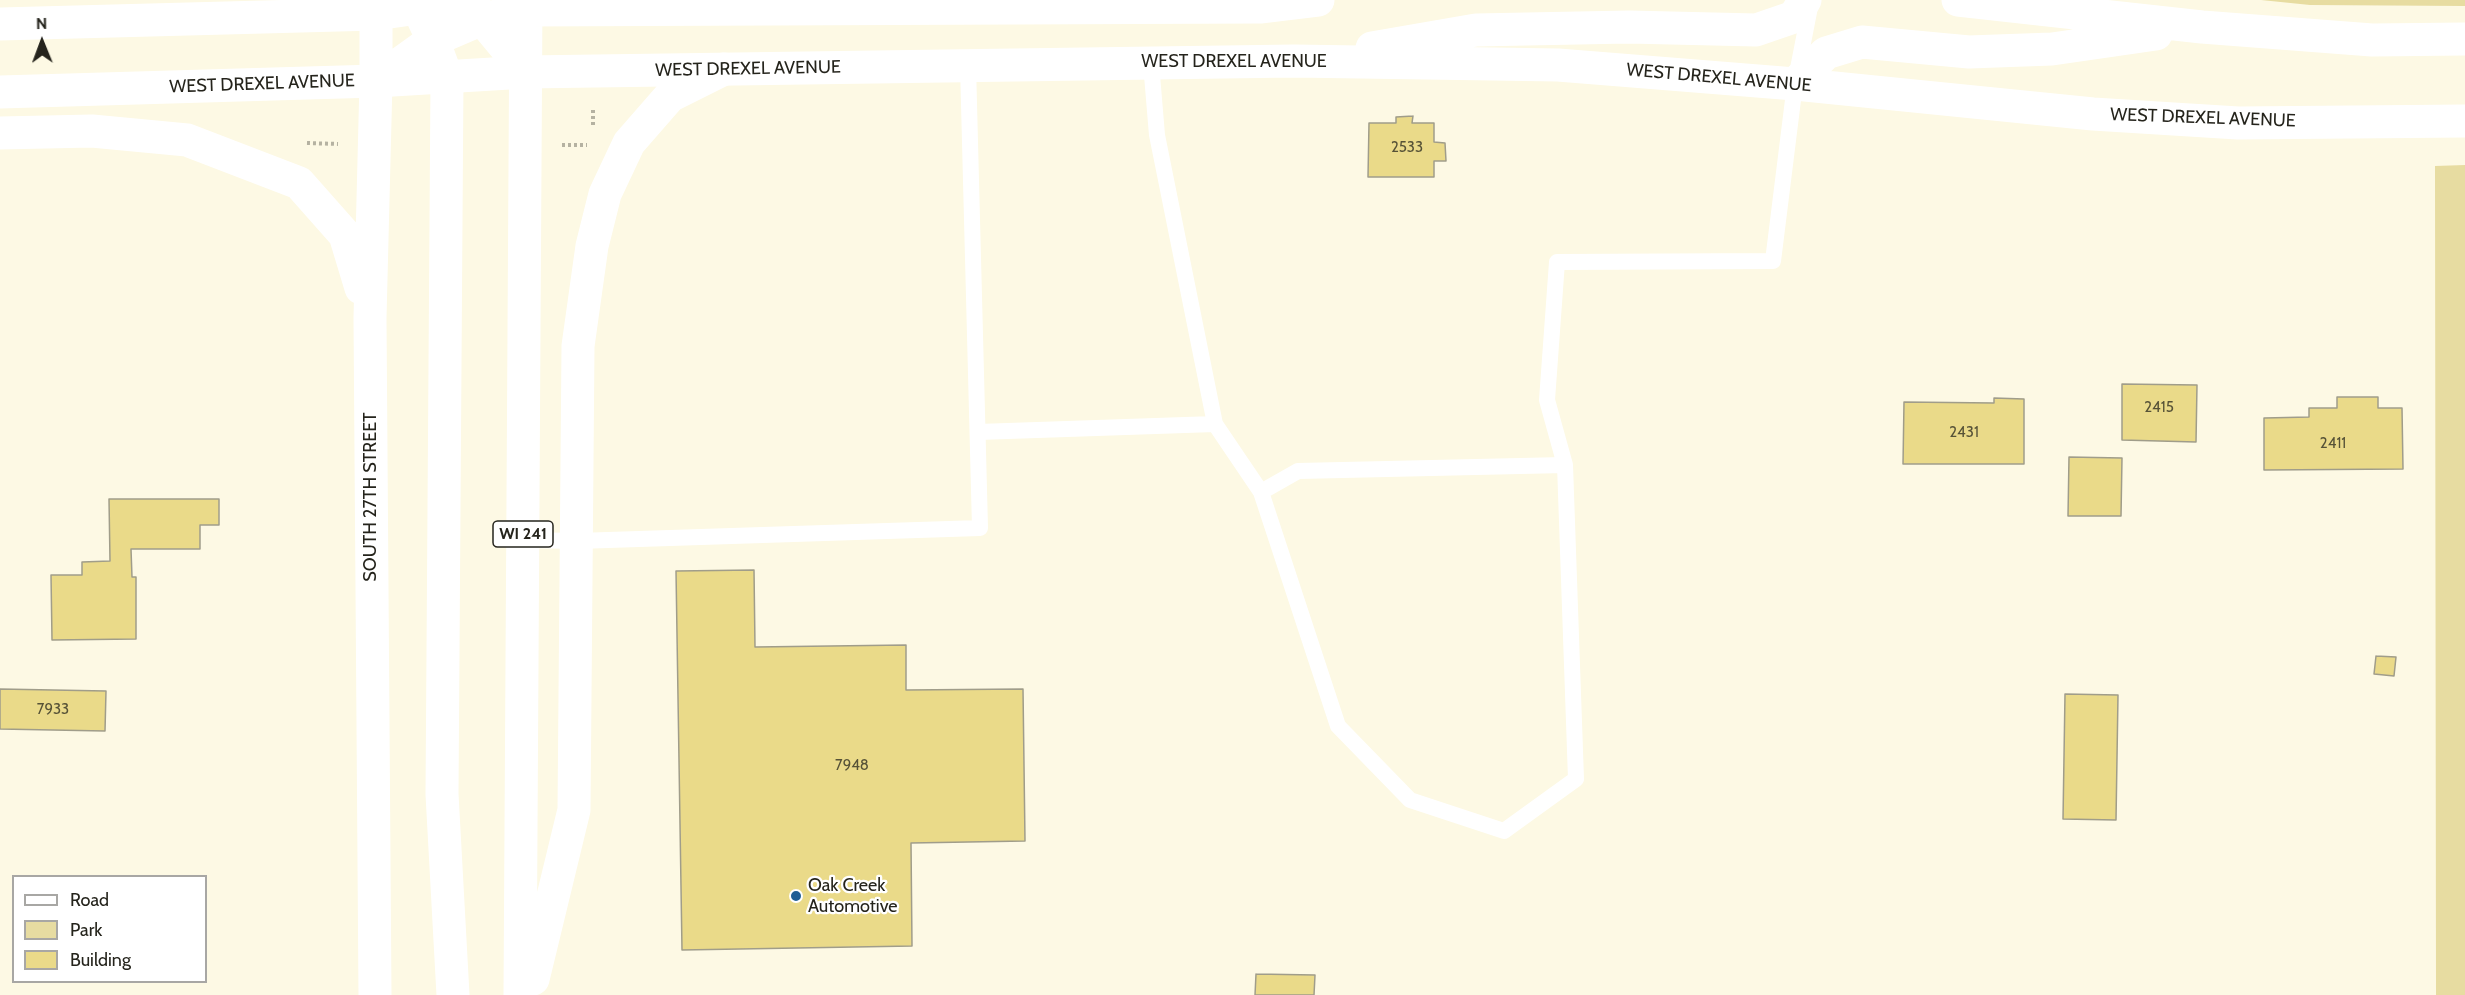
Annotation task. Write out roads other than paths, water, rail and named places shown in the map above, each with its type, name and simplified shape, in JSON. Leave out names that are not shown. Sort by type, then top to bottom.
[{"type":"main road","points":[[376,81],[476,10],[526,5],[1260,6],[1318,0]]},
{"type":"main road","points":[[1294,61],[1476,30],[1629,27],[1756,30],[1794,16],[1805,0]]},
{"type":"main road","points":[[1958,0],[2202,27],[2372,40],[2465,39]]},
{"type":"main road","points":[[0,24],[426,3],[434,40],[447,78],[442,794],[453,995]]},
{"type":"main road","name":"WI 241","points":[[520,995],[526,5]]},
{"type":"main road","name":"SOUTH 27TH STREET","points":[[375,995],[370,318],[376,7]]},
{"type":"main road","points":[[476,10],[526,72]]},
{"type":"main road","points":[[1795,84],[1826,53],[1862,42],[1969,52],[2052,49],[2202,27]]},
{"type":"main road","name":"WEST DREXEL AVENUE","points":[[0,92],[376,81],[526,72],[1294,61],[1558,65],[1795,84],[2093,114],[2226,122],[2465,121]]},
{"type":"main road","points":[[529,995],[574,810],[578,346],[592,246],[605,194],[629,142],[670,96],[724,69]]},
{"type":"main road","points":[[0,133],[92,130],[188,140],[299,183],[345,234],[370,318]]},
{"type":"lane","points":[[1151,63],[1157,135],[1215,424],[1262,492],[1338,726],[1410,800],[1503,831],[1576,779],[1565,465],[1547,400],[1557,262],[1773,261],[1795,84],[1812,0]]},
{"type":"lane","points":[[523,540],[577,541],[980,528],[968,66]]},
{"type":"lane","points":[[978,432],[1215,424]]},
{"type":"lane","points":[[1262,492],[1298,471],[1565,465]]},
{"type":"place","name":"Oak Creek Automotive","points":[[796,896]]}]
